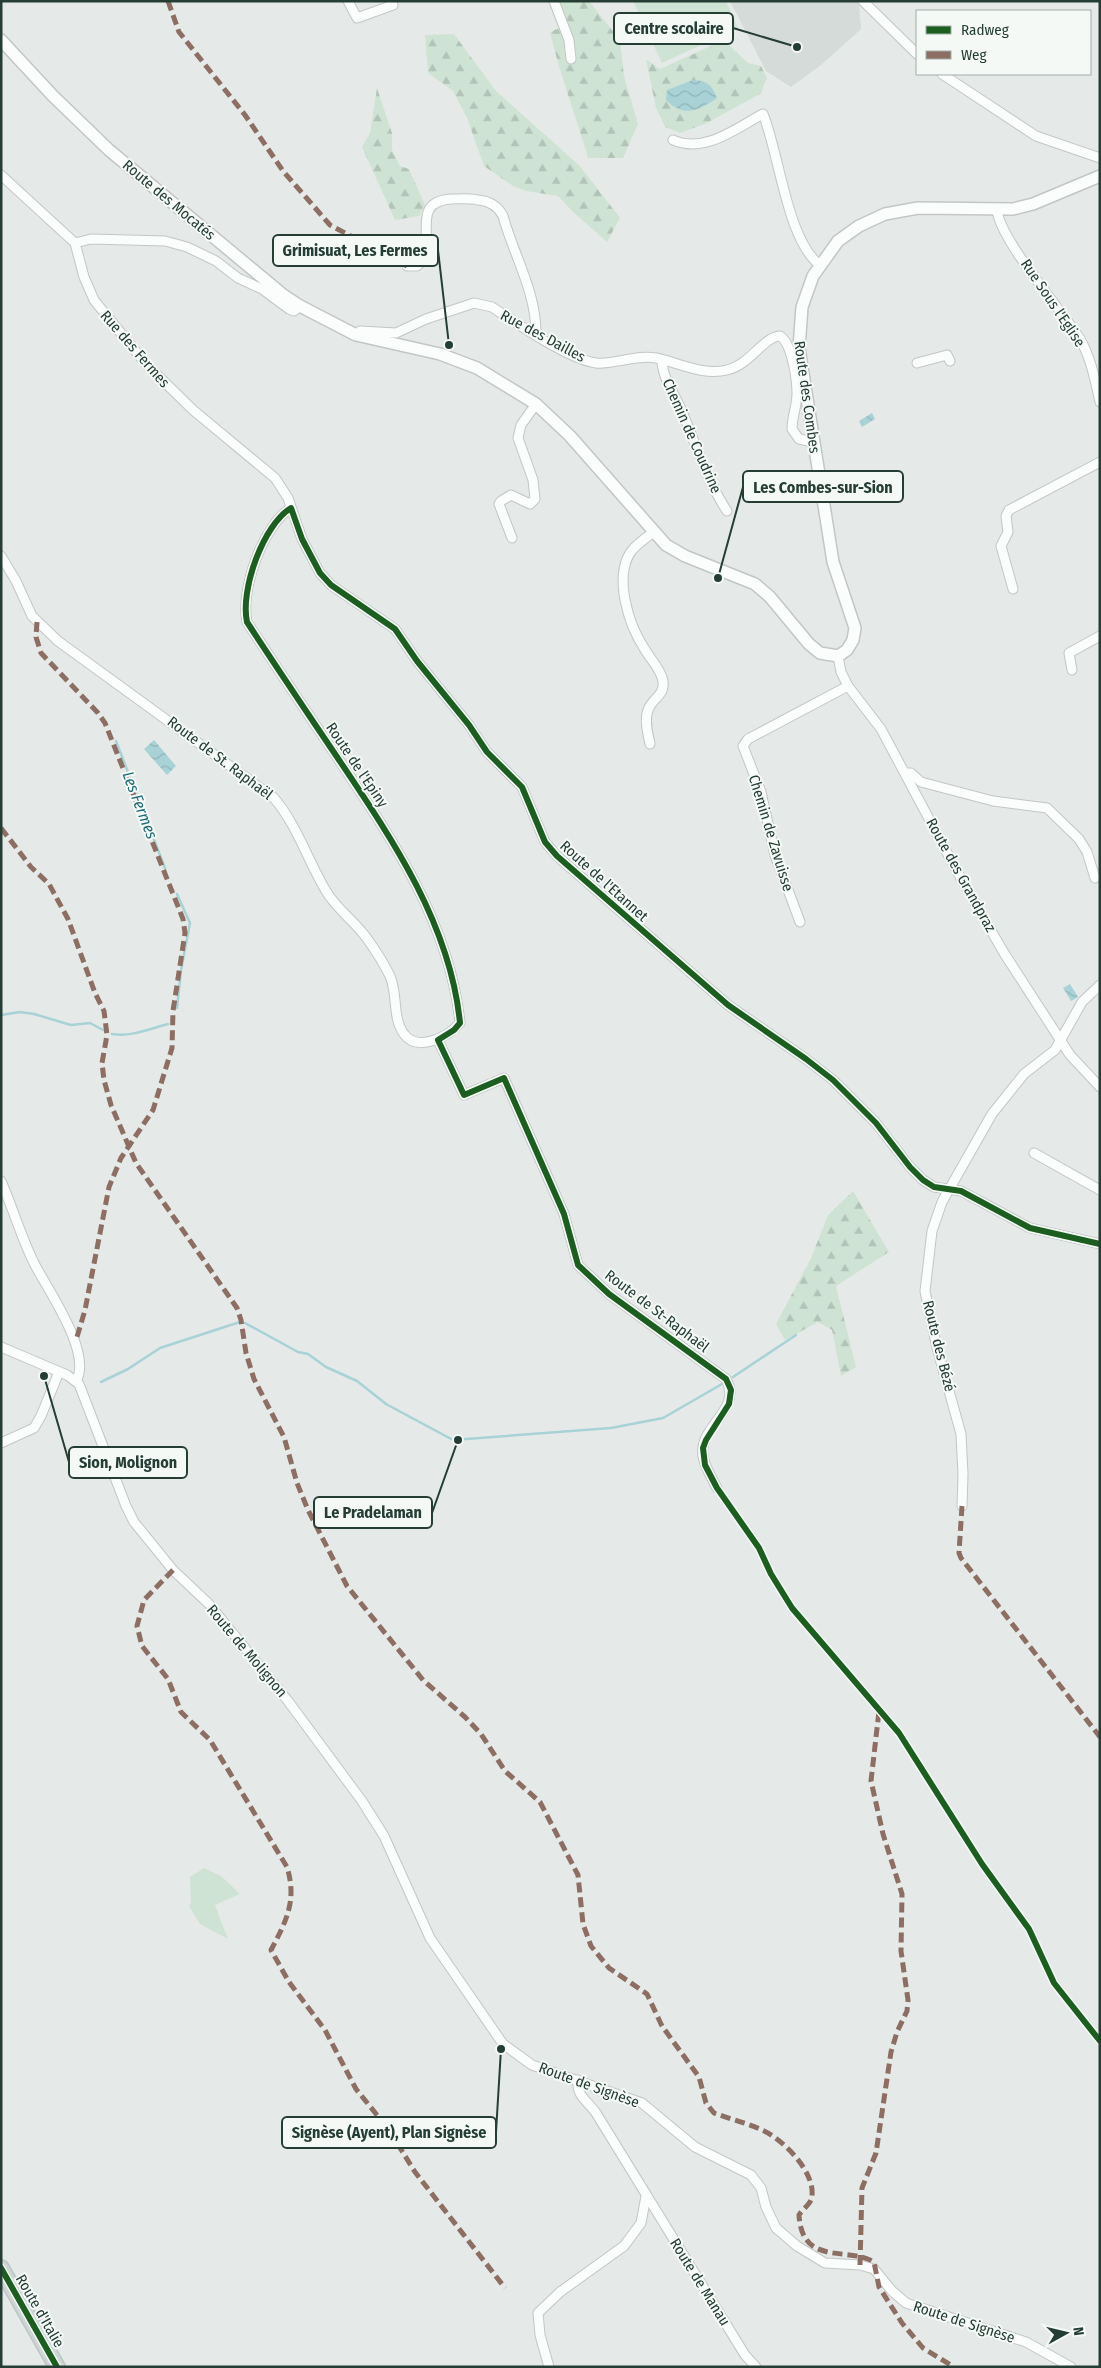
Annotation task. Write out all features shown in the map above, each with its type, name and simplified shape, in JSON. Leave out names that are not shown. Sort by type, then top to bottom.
[{"type":"main road","name":"Route d'Italie","points":[[1,2268],[57,2367]]},
{"type":"street","points":[[348,1],[357,18],[393,5]]},
{"type":"street","points":[[554,1],[569,40],[571,59]]},
{"type":"street","points":[[863,1],[916,53]]},
{"type":"street","name":"Route des Mocatés","points":[[1,40],[53,96],[108,150],[300,306],[356,335]]},
{"type":"street","points":[[944,75],[1036,136],[1100,158]]},
{"type":"street","points":[[673,140],[686,144],[707,143],[763,114],[774,144],[785,196],[793,220],[811,257],[820,265]]},
{"type":"street","points":[[1,175],[76,243],[91,239],[165,241],[187,246],[216,261],[238,278],[262,289],[289,309],[294,311],[300,306]]},
{"type":"street","name":"Route des Combes","points":[[838,656],[851,645],[855,628],[833,562],[813,442],[798,333],[804,297],[820,265],[838,241],[860,226],[885,214],[923,208],[997,210],[1028,206],[1100,176]]},
{"type":"street","name":"Route des Combes","points":[[1079,184],[1100,185]]},
{"type":"street","points":[[407,266],[417,266],[424,258],[426,217],[431,206],[440,201],[465,199],[490,203],[500,210],[503,216],[522,268],[533,302],[536,334]]},
{"type":"street","name":"Rue Sous l'Eglise","points":[[997,210],[998,222],[1010,241],[1080,340],[1091,365],[1100,402]]},
{"type":"street","name":"Rue des Fermes","points":[[76,243],[88,288],[99,308],[164,384],[275,478],[283,489],[291,508]]},
{"type":"street","name":"Rue des Dailles","points":[[356,335],[364,330],[396,333],[426,320],[479,303],[492,307],[577,357],[596,363],[649,357],[708,371],[726,370],[742,365],[771,338],[780,336],[785,339],[790,349],[797,394],[792,428],[799,439],[813,442]]},
{"type":"street","points":[[356,335],[428,351],[464,362],[506,384],[536,404],[570,436],[652,533],[666,545],[685,556],[755,584],[770,597],[814,649],[828,656],[838,656]]},
{"type":"street","points":[[917,363],[947,355],[950,361]]},
{"type":"street","name":"Chemin de Coudrine","points":[[662,360],[662,370],[680,408],[706,476],[727,511]]},
{"type":"street","points":[[512,538],[499,504],[511,495],[526,504],[530,504],[535,500],[533,480],[518,438],[521,425],[536,404]]},
{"type":"street","points":[[1013,589],[1001,546],[1008,532],[1006,516],[1009,510],[1100,462]]},
{"type":"street","name":"Route de l'Epiny","points":[[291,508],[276,520],[257,560],[245,597],[247,622],[365,799],[416,882],[436,929],[458,1000],[460,1023],[454,1030],[438,1040]]},
{"type":"street","name":"Route de l'Etannet","points":[[291,508],[302,539],[320,572],[331,585],[394,629],[488,752],[522,786],[545,842],[557,856],[728,1005],[833,1080],[876,1123],[910,1167],[923,1180],[934,1187],[950,1189],[970,1195],[1030,1228],[1100,1244]]},
{"type":"street","points":[[650,744],[647,715],[652,703],[662,693],[663,682],[657,667],[636,634],[623,581],[625,563],[629,554],[652,533]]},
{"type":"street","name":"Route de St. Raphaël","points":[[1,556],[37,622],[70,650],[274,798],[284,810],[327,892],[368,939],[390,976],[398,1020],[404,1035],[416,1042],[438,1040]]},
{"type":"street","points":[[1072,670],[1069,653],[1100,636]]},
{"type":"street","name":"Route des Grandpraz","points":[[838,656],[841,672],[848,686],[881,729],[966,888],[1070,1055],[1100,1087]]},
{"type":"street","name":"Chemin de Zavuisse","points":[[800,922],[775,855],[761,792],[743,746],[748,739],[848,686]]},
{"type":"street","points":[[905,773],[911,773],[922,782],[993,801],[1047,808],[1079,839],[1086,852],[1095,878]]},
{"type":"street","name":"Route des Bézé","points":[[962,1506],[961,1434],[937,1348],[925,1291],[932,1231],[942,1202],[992,1114],[1024,1074],[1044,1061],[1055,1050],[1082,1002],[1100,985]]},
{"type":"street","name":"Route de St-Raphaël","points":[[438,1040],[464,1096],[504,1078],[564,1214],[578,1265],[609,1294],[726,1379],[731,1390],[729,1404],[703,1448],[706,1465],[718,1488]]},
{"type":"street","points":[[1034,1153],[1100,1190]]},
{"type":"street","points":[[1,1181],[33,1262],[73,1332],[80,1374],[76,1381],[1,1347]]},
{"type":"street","points":[[1,1443],[34,1428],[41,1416],[59,1372]]},
{"type":"street","name":"Route de Molignon","points":[[76,1381],[134,1522],[173,1570],[209,1604],[264,1671],[307,1724],[362,1800],[384,1836],[430,1938],[466,1991]]},
{"type":"street","name":"Route de Signèse","points":[[466,1991],[497,2036],[517,2056],[532,2065],[642,2103],[695,2147],[751,2175],[761,2188],[766,2207],[776,2228],[797,2246],[825,2263],[860,2265],[874,2269],[892,2291],[906,2303],[1026,2342],[1071,2367]]},
{"type":"street","name":"Route de Manau","points":[[578,2080],[578,2092],[596,2113],[745,2355],[756,2367]]},
{"type":"street","points":[[548,2367],[540,2336],[538,2313],[560,2292],[624,2246],[641,2223],[646,2196]]},
{"type":"shaded area","points":[[730,1],[856,1],[859,4],[861,29],[821,65],[791,87],[766,71]]},
{"type":"green space","points":[[560,1],[589,1],[620,40],[624,76],[638,124],[623,158],[588,158],[558,64],[550,32],[567,25]]},
{"type":"green space","points":[[633,1],[726,1],[738,28],[662,63]]},
{"type":"green space","points":[[454,34],[496,91],[580,166],[620,218],[607,242],[558,196],[526,191],[513,186],[484,166],[467,118],[453,91],[428,73],[425,35]]},
{"type":"green space","points":[[724,40],[748,63],[761,66],[767,78],[760,94],[705,124],[680,133],[665,127],[656,108],[646,59],[660,69]]},
{"type":"green space","points":[[377,88],[392,133],[392,150],[400,166],[409,169],[425,205],[419,216],[395,220],[362,147],[370,133]]},
{"type":"green space","points":[[853,1191],[889,1252],[836,1286],[856,1367],[841,1376],[832,1330],[818,1322],[785,1340],[776,1324],[811,1258],[828,1215]]},
{"type":"green space","points":[[204,1868],[221,1876],[240,1894],[215,1905],[228,1939],[200,1924],[189,1906],[191,1903],[190,1877]]},
{"type":"water","points":[[693,80],[708,84],[713,89],[717,98],[691,111],[679,109],[666,100],[667,90]]},
{"type":"water","points":[[872,413],[875,419],[862,427],[859,421]]},
{"type":"water","points":[[154,740],[176,766],[167,775],[144,749]]},
{"type":"water","points":[[1070,984],[1078,997],[1071,1001],[1063,988]]},
{"type":"waterway","name":"Les Fermes","points":[[116,741],[165,868]]},
{"type":"waterway","name":"Les Fermes","points":[[177,894],[190,923],[181,970],[177,1008]]},
{"type":"waterway","name":"Les Fermes","points":[[1,1015],[20,1012],[34,1014],[71,1025],[90,1023],[103,1030]]},
{"type":"waterway","name":"Les Fermes","points":[[112,1034],[133,1033],[168,1024]]},
{"type":"waterway","points":[[101,1382],[128,1369],[160,1348],[240,1322]]},
{"type":"waterway","points":[[245,1323],[298,1352],[308,1354],[326,1367],[357,1381],[386,1404],[453,1440],[611,1428],[663,1418],[722,1384]]},
{"type":"waterway","points":[[733,1377],[796,1335]]},
{"type":"marked path","points":[[168,1],[179,32],[245,115],[283,171],[330,225],[407,266]]},
{"type":"marked path","points":[[37,622],[36,637],[41,653],[98,713],[105,723],[183,919],[185,933],[173,1011],[172,1048],[153,1110],[121,1158],[109,1187],[85,1310],[77,1337],[74,1338]]},
{"type":"marked path","points":[[1,828],[31,867],[49,884],[68,919],[95,993],[104,1011],[107,1035],[102,1063],[104,1080],[111,1105],[136,1163],[237,1308],[241,1320],[246,1353],[254,1379],[284,1437],[297,1483],[308,1510],[347,1586],[423,1680],[465,1717],[481,1734],[505,1771],[540,1802],[578,1875],[583,1924],[591,1946],[609,1968],[647,1994],[662,2026],[699,2077],[706,2103],[714,2113],[762,2130],[780,2141],[805,2169],[812,2190],[811,2200],[799,2215],[802,2231],[808,2242],[817,2249],[852,2255],[874,2262],[879,2287],[902,2323],[923,2348],[954,2367]]},
{"type":"marked path","points":[[962,1506],[959,1553],[961,1558],[1100,1737]]},
{"type":"marked path","points":[[173,1570],[144,1600],[137,1626],[142,1646],[168,1679],[181,1712],[210,1740],[287,1867],[290,1879],[291,1900],[286,1919],[271,1950],[289,1982],[325,2030],[356,2089],[389,2130],[415,2172],[505,2288]]},
{"type":"marked path","points":[[860,2265],[862,2188],[876,2153],[891,2052],[897,2032],[907,2011],[908,2000],[901,1951],[902,1894],[883,1834],[871,1781],[879,1711]]},
{"type":"cycle path","points":[[1100,1244],[1030,1228],[961,1191],[934,1187],[923,1180],[910,1167],[876,1123],[833,1080],[728,1005],[557,856],[545,842],[522,787],[487,752],[469,725],[417,661],[395,629],[331,585],[320,573],[302,539],[291,508],[281,516],[271,528],[263,543],[250,576],[247,593],[247,622],[375,814],[395,846],[430,914],[444,949],[454,985],[460,1023],[454,1030],[438,1040],[464,1095],[504,1078],[564,1214],[578,1265],[609,1294],[726,1379],[731,1390],[729,1404],[703,1448],[705,1465],[717,1488],[759,1548],[771,1574],[792,1608],[899,1733],[982,1864],[1029,1929],[1054,1983],[1100,2041]]},
{"type":"cycle path","points":[[1,2268],[57,2367]]},
{"type":"place","name":"Centre scolaire","points":[[797,47]]},
{"type":"place","name":"Grimisuat, Les Fermes","points":[[449,345]]},
{"type":"place","name":"Les Combes-sur-Sion","points":[[718,578]]},
{"type":"place","name":"Sion, Molignon","points":[[44,1376]]},
{"type":"place","name":"Le Pradelaman","points":[[458,1440]]},
{"type":"place","name":"Signèse (Ayent), Plan Signèse","points":[[501,2049]]}]
